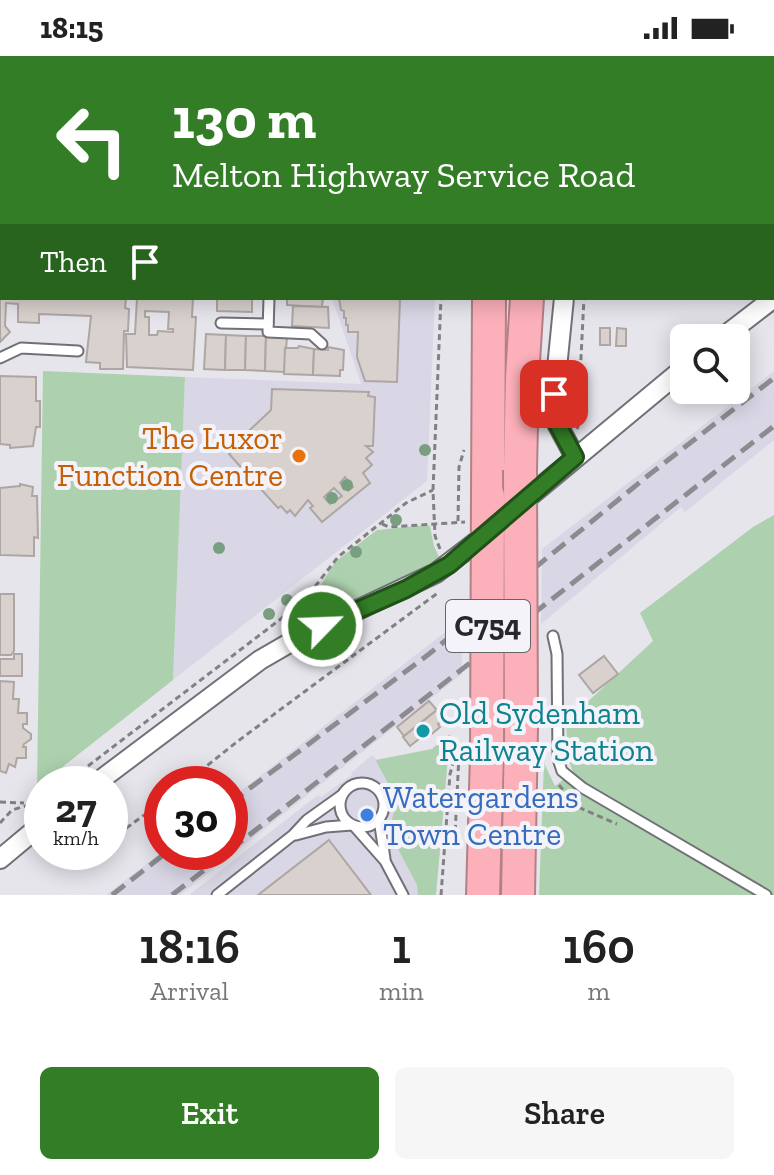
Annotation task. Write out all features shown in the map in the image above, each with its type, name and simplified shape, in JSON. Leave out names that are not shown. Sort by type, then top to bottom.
[{"type":"highway","name":"C754","points":[[483,895],[473,754],[489,300]]},
{"type":"highway","name":"C754","points":[[518,895],[520,470],[527,300]]},
{"type":"street","points":[[564,300],[553,408],[555,420],[570,449]]},
{"type":"street","points":[[740,324],[771,300]]},
{"type":"street","points":[[119,766],[276,650],[406,589],[449,565],[570,449],[670,378]]},
{"type":"street","points":[[3,851],[24,836]]},
{"type":"lane","points":[[269,300],[268,332],[311,334],[322,344]]},
{"type":"lane","points":[[221,323],[268,324]]},
{"type":"lane","points":[[0,358],[21,348],[78,351]]},
{"type":"lane","points":[[553,636],[557,654],[557,753],[562,771],[576,784],[766,895]]},
{"type":"lane","points":[[217,895],[352,785],[367,783],[374,786],[383,798],[383,813],[368,827],[326,827],[293,835]]},
{"type":"lane","points":[[342,795],[342,816],[385,861],[403,895]]},
{"type":"lane","points":[[379,819],[385,861]]},
{"type":"path","points":[[441,300],[433,490],[437,544],[444,557]]},
{"type":"path","points":[[570,449],[580,421],[584,300]]},
{"type":"path","points":[[458,522],[459,467],[462,450],[467,449]]},
{"type":"path","points":[[90,766],[303,602],[315,590],[332,562],[406,503],[433,490]]},
{"type":"path","points":[[382,524],[389,527],[458,522],[482,509]]},
{"type":"path","points":[[466,831],[455,836],[473,754]]},
{"type":"path","points":[[441,895],[450,774],[453,762],[473,754]]},
{"type":"path","points":[[0,802],[24,804]]},
{"type":"path","points":[[0,823],[12,810],[24,806]]},
{"type":"shaded area","points":[[333,300],[435,300],[427,481],[173,680],[185,377],[361,384]]},
{"type":"shaded area","points":[[774,371],[774,440],[685,512],[681,507],[541,624],[542,549],[731,404],[750,404],[750,389]]},
{"type":"shaded area","points":[[462,619],[462,674],[248,842],[248,785]]},
{"type":"shaded area","name":"Watergardens Town Centre","points":[[450,734],[436,895],[189,895],[221,870],[248,870],[248,849],[318,795],[321,797],[352,775],[372,755],[377,760],[432,749]]},
{"type":"shaded area","points":[[144,866],[144,870],[212,870],[180,895],[106,895]]},
{"type":"green space","points":[[43,371],[185,377],[173,680],[64,766],[37,766]]},
{"type":"green space","points":[[774,515],[774,895],[539,895],[544,763],[555,786],[573,772],[568,758],[566,722],[653,641],[640,613],[753,527]]},
{"type":"green space","points":[[430,526],[440,559],[396,583],[305,624],[295,612],[314,596],[335,562],[377,530]]},
{"type":"green space","points":[[450,734],[436,895],[418,895],[417,885],[397,847],[391,850],[388,843],[394,801],[376,760],[432,749]]},
{"type":"building","points":[[0,300],[126,300],[125,308],[129,309],[128,331],[124,331],[123,369],[100,369],[100,363],[86,362],[91,316],[39,314],[39,323],[18,322],[18,304],[6,303],[5,326],[10,332],[0,342]]},
{"type":"building","points":[[137,300],[193,300],[192,317],[196,317],[193,370],[127,367],[126,334],[135,334]],"holes":[[[145,311],[169,312],[168,329],[173,329],[173,332],[158,331],[157,335],[149,335],[149,317],[145,317]]]},
{"type":"building","points":[[217,300],[252,300],[252,312],[217,311]]},
{"type":"building","points":[[287,300],[323,300],[322,307],[287,305]]},
{"type":"building","points":[[339,300],[400,300],[397,382],[365,381],[357,357],[358,332],[348,332],[344,311]]},
{"type":"building","points":[[293,306],[328,307],[329,328],[292,326]]},
{"type":"building","points":[[600,328],[610,328],[610,345],[600,345]]},
{"type":"building","points":[[617,328],[626,329],[626,346],[616,346]]},
{"type":"building","points":[[206,334],[226,335],[225,370],[204,369]]},
{"type":"building","points":[[226,335],[246,336],[245,370],[225,370]]},
{"type":"building","points":[[246,336],[266,336],[265,371],[245,370]]},
{"type":"building","points":[[266,336],[287,337],[284,372],[265,371]]},
{"type":"building","points":[[299,346],[314,349],[313,375],[284,374],[285,348]]},
{"type":"building","points":[[328,347],[344,350],[340,376],[313,375],[314,349],[328,350]]},
{"type":"building","points":[[0,376],[36,377],[40,427],[36,427],[33,446],[10,448],[10,445],[0,444]]},
{"type":"building","name":"The Luxor Function Centre","points":[[272,389],[369,392],[368,396],[375,397],[373,446],[366,446],[373,452],[366,458],[372,465],[363,473],[370,483],[322,522],[310,508],[313,506],[308,500],[295,516],[290,510],[287,513],[281,506],[278,508],[229,454],[234,450],[232,447],[271,410]],"holes":[[[345,477],[353,487],[348,491],[340,483]],[[334,488],[342,496],[330,504],[324,497]]]},
{"type":"building","points":[[20,484],[33,487],[32,496],[37,496],[38,538],[34,537],[34,556],[0,555],[0,488]]},
{"type":"building","points":[[0,594],[14,594],[14,651],[11,655],[0,655]]},
{"type":"building","points":[[14,654],[22,654],[22,676],[0,676],[0,659],[14,659]]},
{"type":"building","points":[[604,656],[618,674],[593,693],[579,675]]},
{"type":"building","points":[[0,681],[14,682],[13,699],[19,699],[18,713],[27,713],[27,724],[23,724],[23,728],[31,734],[31,739],[23,747],[26,747],[26,758],[17,758],[15,767],[9,764],[6,773],[0,771]]},
{"type":"building","points":[[429,701],[437,710],[404,736],[397,727]]},
{"type":"building","name":"Old Sydenham Railway Station","points":[[437,710],[444,719],[438,724],[440,727],[410,746],[403,737]]},
{"type":"building","points":[[329,840],[371,895],[258,895]]},
{"type":"railway","points":[[248,790],[429,654],[650,474],[774,378]]},
{"type":"railway","points":[[248,836],[774,426]]},
{"type":"railway","points":[[112,895],[144,870]]},
{"type":"railway","points":[[172,895],[205,870]]},
{"type":"place","name":"The Luxor Function Centre","points":[[299,456]]},
{"type":"place","name":"Old Sydenham Railway Station","points":[[423,731]]},
{"type":"place","name":"Watergardens Town Centre","points":[[367,815]]},
{"type":"route","points":[[322,626],[406,589],[449,565],[575,457],[555,420],[554,394]]}]
